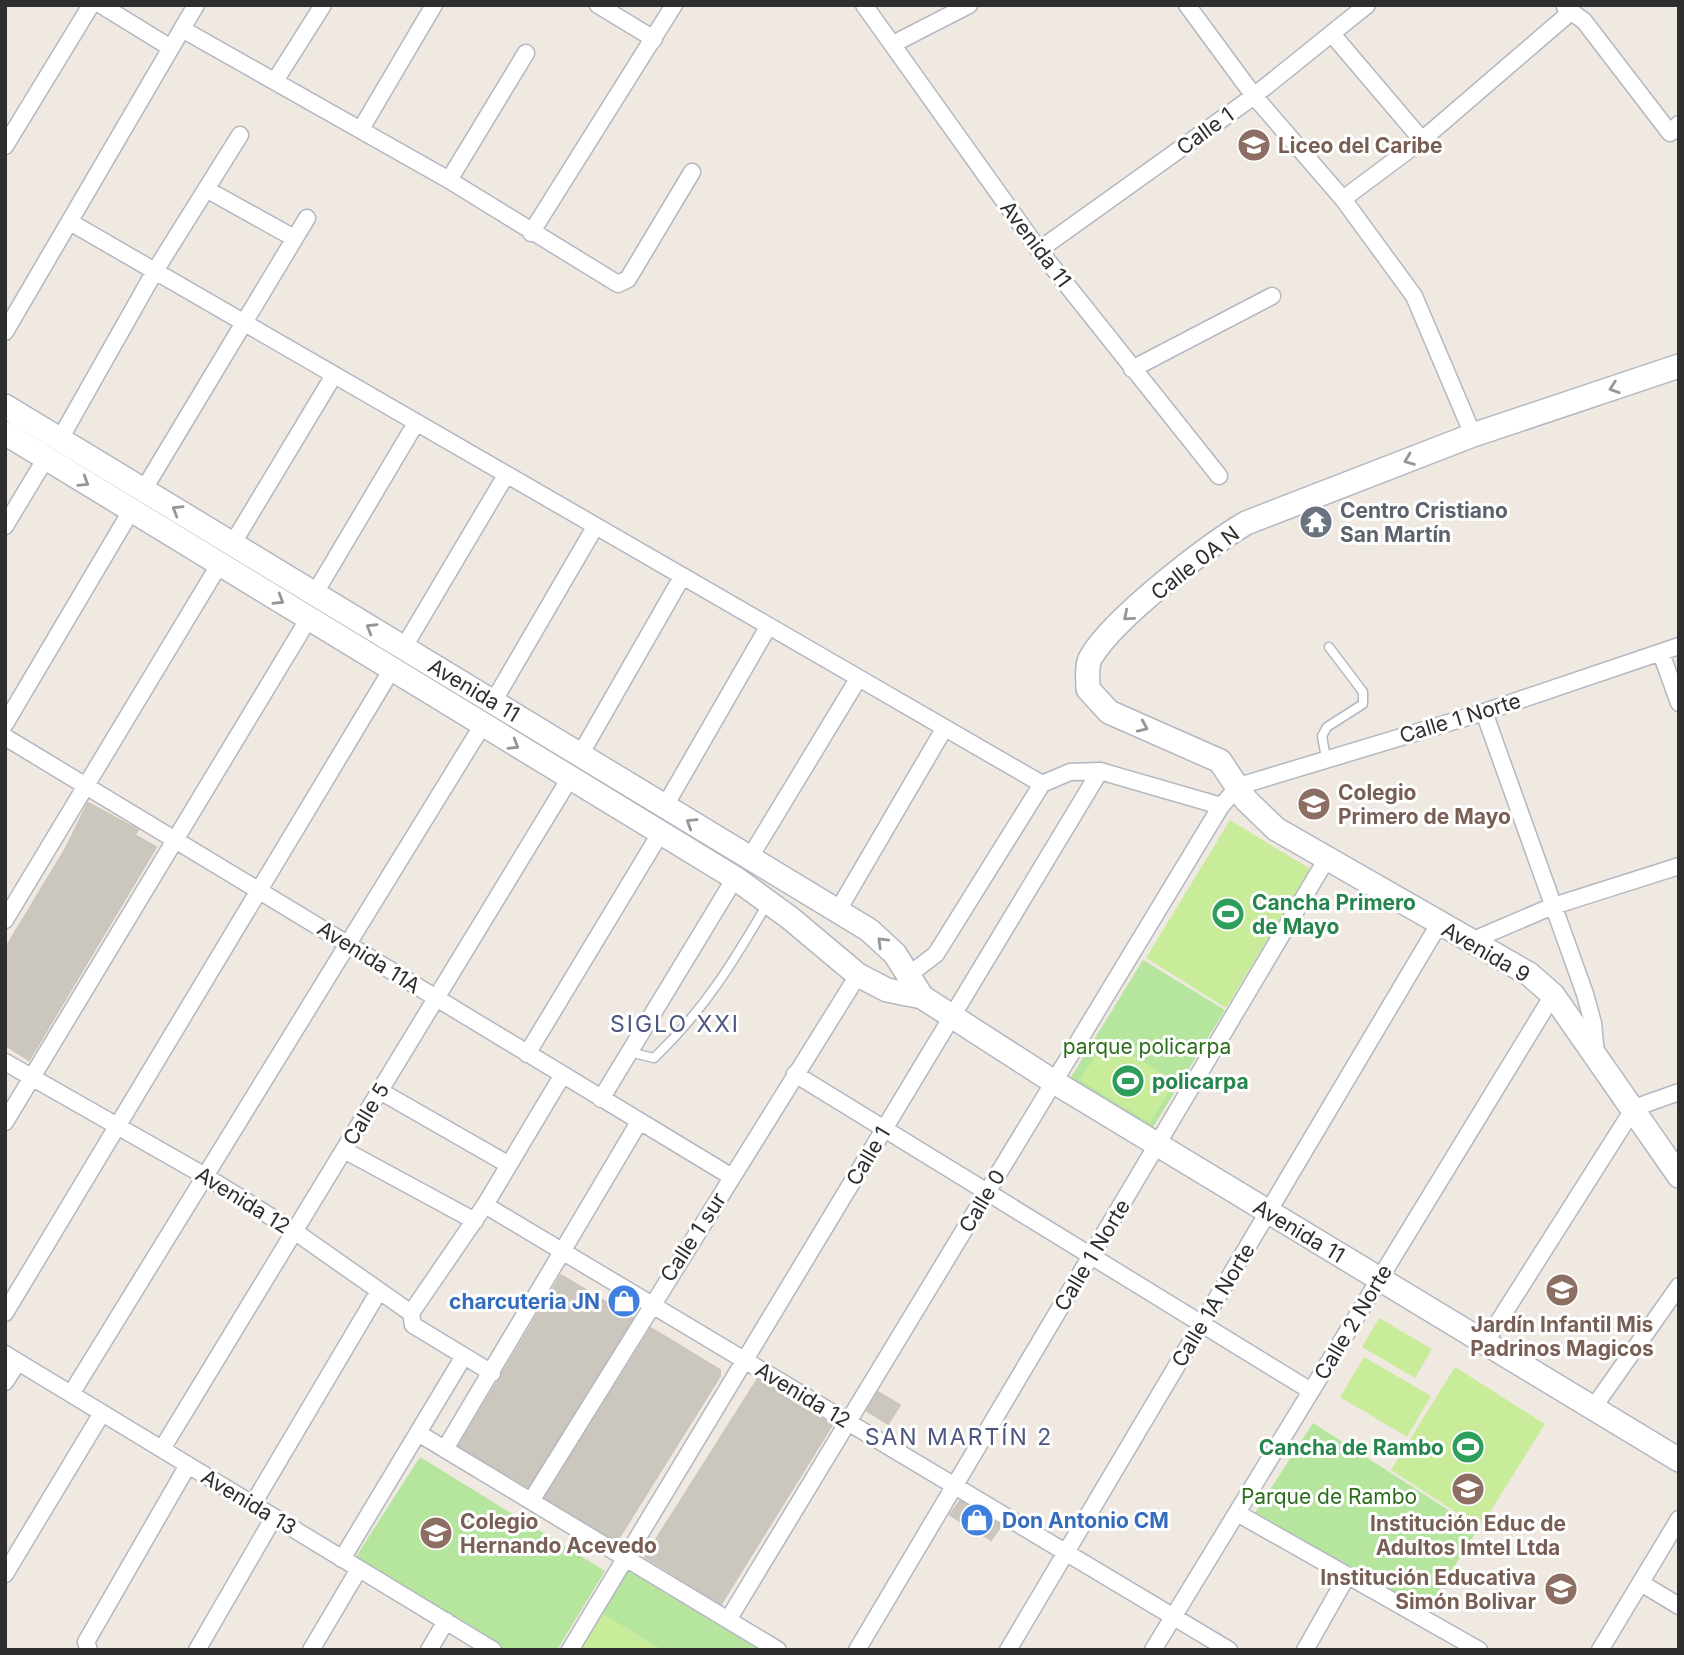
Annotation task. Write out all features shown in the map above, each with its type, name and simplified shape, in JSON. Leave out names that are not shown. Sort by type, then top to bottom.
[{"type":"street","points":[[5,146],[91,5]]},
{"type":"street","points":[[101,5],[171,48]]},
{"type":"street","points":[[5,332],[196,5]]},
{"type":"street","points":[[275,81],[323,5]]},
{"type":"street","points":[[361,129],[433,5]]},
{"type":"street","points":[[598,5],[654,40]]},
{"type":"street","points":[[531,233],[674,5]]},
{"type":"street","name":"Avenida 11","points":[[864,5],[1039,250],[1219,476]]},
{"type":"street","points":[[892,44],[969,5]]},
{"type":"street","points":[[1187,5],[1254,96],[1343,199],[1414,296],[1473,435]]},
{"type":"street","name":"Calle 1","points":[[1039,250],[1254,96],[1367,5]]},
{"type":"street","points":[[1343,199],[1422,140],[1567,8],[1584,21],[1674,129]]},
{"type":"street","points":[[183,29],[449,180],[531,233],[618,284],[628,279],[692,172]]},
{"type":"street","points":[[1332,34],[1422,140]]},
{"type":"street","points":[[449,180],[526,53]]},
{"type":"street","points":[[60,439],[155,271],[240,135]]},
{"type":"street","points":[[206,189],[294,238]]},
{"type":"street","points":[[144,489],[307,218]]},
{"type":"street","points":[[69,222],[944,730],[1042,784]]},
{"type":"street","points":[[1132,369],[1272,296]]},
{"type":"street","name":"Calle 0A N","points":[[1239,786],[1220,761],[1109,712],[1088,689],[1089,660],[1113,629],[1219,540],[1246,523],[1473,435],[1679,366]]},
{"type":"street","points":[[233,543],[334,375]]},
{"type":"street","name":"Avenida 11","points":[[5,406],[869,930],[895,954],[922,997]]},
{"type":"street","points":[[315,593],[416,423]]},
{"type":"street","name":"Avenida 11","points":[[5,433],[735,878],[858,975],[887,990],[922,997],[1157,1145],[1679,1460]]},
{"type":"street","points":[[5,526],[47,458]]},
{"type":"street","points":[[404,647],[506,475]]},
{"type":"street","points":[[5,724],[131,510]]},
{"type":"street","points":[[493,702],[595,527]]},
{"type":"street","points":[[5,920],[219,565]]},
{"type":"street","points":[[580,755],[682,578]]},
{"type":"street","points":[[5,1122],[309,618]]},
{"type":"street","points":[[665,806],[768,627]]},
{"type":"street","name":"Calle 1 Norte","points":[[1239,786],[1484,712],[1679,646]]},
{"type":"street","points":[[1661,653],[1679,703]]},
{"type":"street","points":[[5,1313],[392,669]]},
{"type":"street","points":[[749,859],[858,679]]},
{"type":"street","points":[[1484,712],[1585,993],[1593,1023],[1596,1061]]},
{"type":"street","points":[[71,1394],[482,726]]},
{"type":"street","points":[[837,912],[944,730]]},
{"type":"street","name":"Avenida 11A","points":[[5,737],[732,1177]]},
{"type":"street","points":[[909,974],[936,954],[1042,784],[1070,772],[1100,771],[1222,806]]},
{"type":"street","name":"Calle 1","points":[[570,1650],[1100,771]]},
{"type":"street","name":"Calle 5","points":[[162,1449],[570,778]]},
{"type":"street","name":"Calle 0","points":[[728,1619],[1222,806],[1239,786]]},
{"type":"street","name":"Avenida 9","points":[[1239,786],[1246,800],[1276,829],[1529,974],[1553,995],[1596,1061],[1634,1108],[1679,1176]]},
{"type":"street","points":[[527,1054],[661,832]]},
{"type":"street","name":"Calle 1 Norte","points":[[857,1650],[1326,860]]},
{"type":"street","points":[[1471,941],[1553,906],[1679,866]]},
{"type":"street","points":[[601,1099],[735,878]]},
{"type":"street","name":"Calle 1A Norte","points":[[1008,1650],[1439,924]]},
{"type":"street","name":"Calle 1 sur","points":[[531,1501],[858,975]]},
{"type":"street","name":"Calle 2 Norte","points":[[1153,1650],[1553,995]]},
{"type":"street","name":"Avenida 12","points":[[5,1062],[118,1125],[295,1231],[411,1313],[413,1325],[492,1373]]},
{"type":"street","points":[[795,1074],[1311,1391]]},
{"type":"street","points":[[411,1313],[475,1221],[562,1076]]},
{"type":"street","points":[[380,1091],[509,1165]]},
{"type":"street","points":[[1485,1343],[1634,1108],[1679,1092]]},
{"type":"street","points":[[445,1449],[639,1122]]},
{"type":"street","points":[[344,1150],[475,1221]]},
{"type":"street","name":"Avenida 12","points":[[485,1205],[1229,1650]]},
{"type":"street","points":[[1593,1408],[1679,1286]]},
{"type":"street","points":[[253,1504],[379,1291]]},
{"type":"street","points":[[342,1559],[464,1356]]},
{"type":"street","points":[[5,1382],[11,1358]]},
{"type":"street","name":"Avenida 13","points":[[11,1358],[493,1650]]},
{"type":"street","points":[[5,1574],[102,1413]]},
{"type":"street","points":[[418,1433],[778,1650]]},
{"type":"street","points":[[88,1646],[188,1465]]},
{"type":"street","points":[[1237,1513],[1469,1647]]},
{"type":"street","points":[[197,1650],[274,1517]]},
{"type":"street","points":[[1600,1650],[1679,1519]]},
{"type":"street","points":[[311,1650],[359,1569]]},
{"type":"street","points":[[1305,1650],[1347,1576]]},
{"type":"street","points":[[1641,1583],[1679,1606]]},
{"type":"street","points":[[429,1650],[446,1622]]},
{"type":"lane","points":[[1326,758],[1322,736],[1327,727],[1363,704],[1363,692],[1329,647]]},
{"type":"lane","points":[[629,1052],[653,1058],[677,1036],[724,979],[768,902]]},
{"type":"green space","name":"Cancha Primero de Mayo","points":[[1230,820],[1310,869],[1226,1008],[1146,958]]},
{"type":"green space","name":"parque policarpa","points":[[1143,960],[1225,1010],[1150,1132],[1068,1082]]},
{"type":"green space","name":"policarpa","points":[[1106,1039],[1175,1081],[1150,1123],[1080,1080]]},
{"type":"green space","points":[[1379,1318],[1432,1349],[1415,1378],[1362,1347]]},
{"type":"green space","points":[[1364,1357],[1431,1396],[1407,1437],[1340,1397]]},
{"type":"green space","name":"Cancha de Rambo","points":[[1455,1367],[1545,1424],[1480,1528],[1391,1470]]},
{"type":"green space","name":"Parque de Rambo","points":[[1313,1423],[1478,1529],[1423,1616],[1255,1513]]},
{"type":"green space","points":[[420,1457],[605,1571],[557,1650],[505,1650],[352,1563]]},
{"type":"green space","points":[[625,1569],[760,1650],[662,1650],[599,1612]]},
{"type":"green space","points":[[599,1612],[662,1650],[577,1650]]},
{"type":"building","points":[[88,803],[138,830],[135,835],[156,847],[29,1060],[5,1045],[5,949],[66,848]]},
{"type":"building","points":[[561,1275],[633,1318],[528,1487],[459,1446]]},
{"type":"building","points":[[651,1328],[720,1370],[720,1376],[617,1541],[545,1498]]},
{"type":"building","points":[[757,1380],[832,1425],[721,1604],[645,1557]]},
{"type":"building","points":[[878,1392],[900,1405],[888,1424],[867,1411]]},
{"type":"building","name":"Don Antonio CM","points":[[960,1501],[1001,1526],[991,1540],[950,1515]]},
{"type":"place","name":"Liceo del Caribe","points":[[1254,145]]},
{"type":"place","name":"Centro Cristiano San Martín","points":[[1316,522]]},
{"type":"place","name":"Colegio Primero de Mayo","points":[[1314,804]]},
{"type":"place","name":"Cancha Primero de Mayo","points":[[1228,914]]},
{"type":"place","name":"policarpa","points":[[1128,1081]]},
{"type":"place","name":"Jardín Infantil Mis Padrinos Magicos","points":[[1562,1290]]},
{"type":"place","name":"charcuteria JN","points":[[624,1301]]},
{"type":"place","name":"Cancha de Rambo","points":[[1468,1447]]},
{"type":"place","name":"Institución Educ de Adultos Imtel Ltda","points":[[1468,1489]]},
{"type":"place","name":"Don Antonio CM","points":[[977,1520]]},
{"type":"place","name":"Colegio Hernando Acevedo","points":[[436,1533]]},
{"type":"place","name":"Institución Educativa Simón Bolivar","points":[[1561,1589]]},
{"type":"district","name":"SIGLO XXI","points":[[675,1024]]},
{"type":"district","name":"SAN MARTÍN 2","points":[[959,1437]]}]
